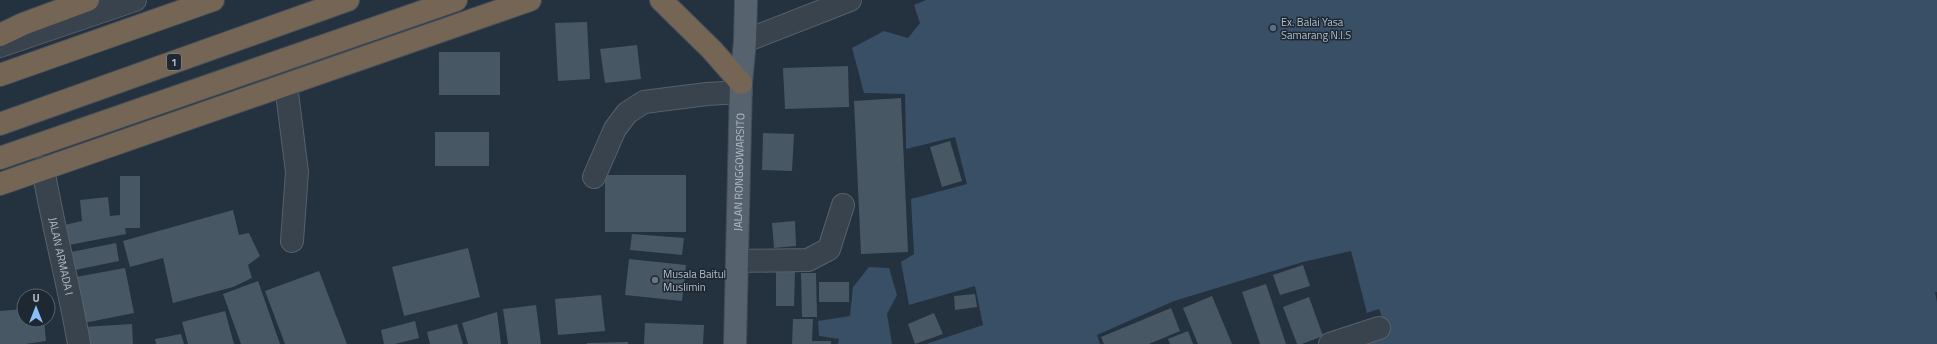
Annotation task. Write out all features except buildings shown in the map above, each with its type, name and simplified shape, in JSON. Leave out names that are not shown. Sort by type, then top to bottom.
[{"type":"highway","points":[[1,41],[23,24],[88,0]]},
{"type":"highway","points":[[0,75],[213,0]]},
{"type":"highway","name":"1","points":[[0,124],[348,0]]},
{"type":"highway","points":[[0,158],[456,0]]},
{"type":"highway","points":[[0,184],[530,0]]},
{"type":"highway","points":[[661,0],[712,50],[741,88]]},
{"type":"main road","name":"JALAN RONGGOWARSITO","points":[[735,344],[741,88],[745,41],[746,0]]},
{"type":"street","points":[[1,41],[135,0]]},
{"type":"street","points":[[745,41],[850,0]]},
{"type":"street","points":[[286,85],[297,172],[292,241]]},
{"type":"street","points":[[594,177],[615,129],[628,113],[644,102],[741,88]]},
{"type":"street","name":"JALAN ARMADA I","points":[[43,168],[49,202],[70,293],[79,344]]},
{"type":"street","points":[[737,262],[808,260],[829,249],[843,205]]},
{"type":"street","points":[[1330,344],[1379,328]]},
{"type":"water","points":[[926,0],[1937,0],[1937,292],[1935,292],[1937,302],[1937,344],[1366,344],[1387,332],[1379,309],[1367,313],[1351,251],[1303,262],[1174,301],[1097,335],[1100,344],[926,344],[983,325],[975,286],[909,305],[901,262],[914,254],[911,199],[967,184],[955,137],[906,149],[905,94],[864,93],[852,48],[884,31],[908,38],[920,23],[914,5]]},
{"type":"water","points":[[869,267],[889,268],[897,295],[887,314],[892,344],[838,344],[839,339],[819,336],[818,321],[850,316],[853,287]]},
{"type":"place","name":"Ex. Balai Yasa Samarang N.I.S","points":[[1273,28]]},
{"type":"place","name":"Musala Baitul Muslimin","points":[[655,280]]}]
